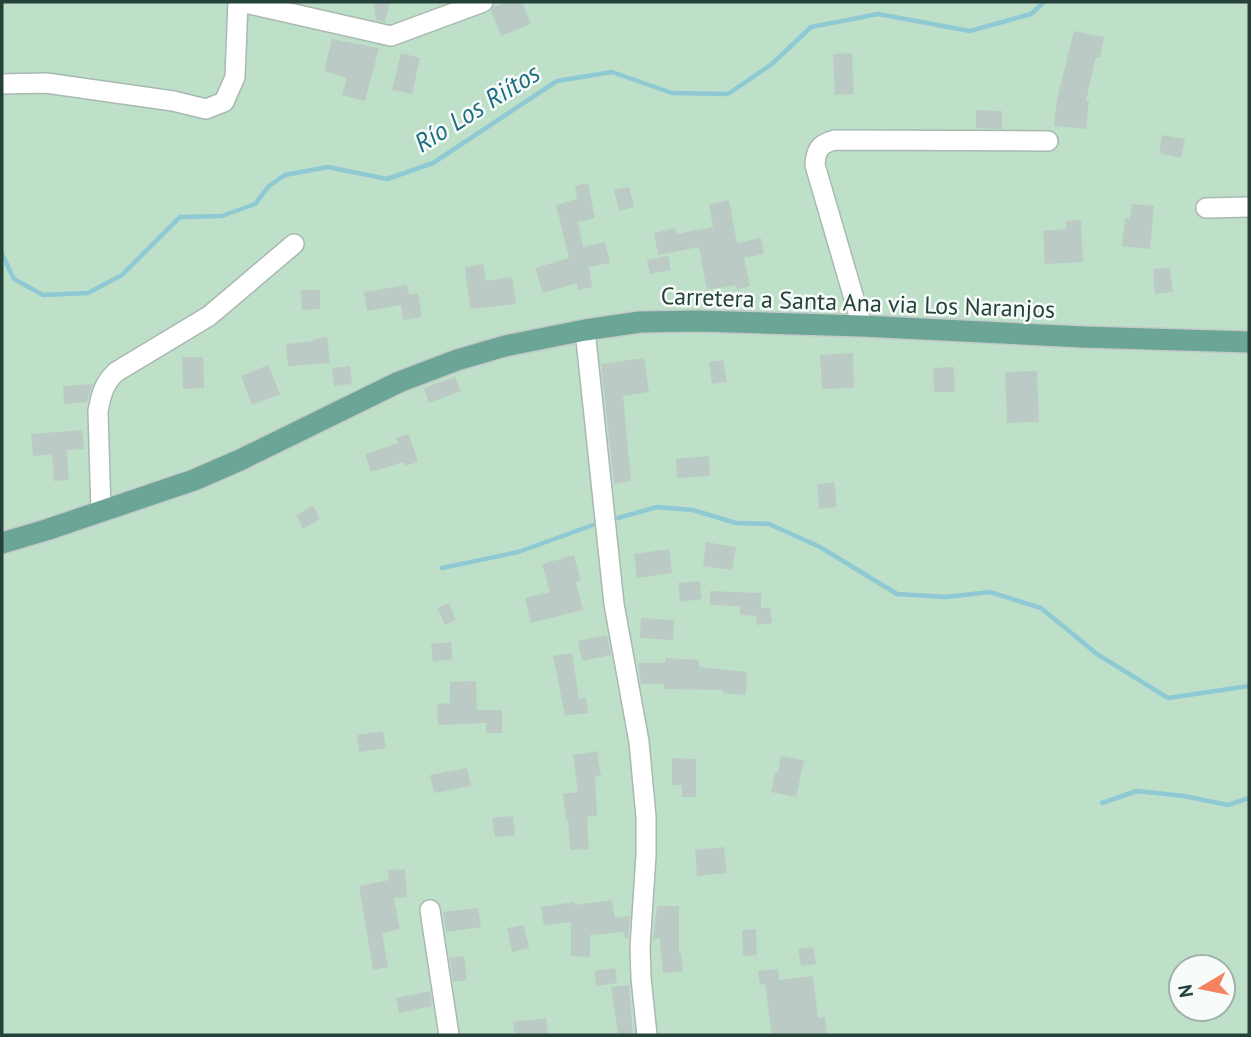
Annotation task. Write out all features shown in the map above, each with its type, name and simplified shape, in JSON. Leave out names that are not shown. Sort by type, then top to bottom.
[{"type":"main road","name":"Carretera a Santa Ana via Los Naranjos","points":[[2,543],[101,512],[217,470],[399,382],[457,360],[505,346],[640,321],[862,326],[1249,342]]},
{"type":"street","points":[[2,84],[46,83],[173,101],[206,109],[224,102],[235,77],[239,2],[391,36],[483,2]]},
{"type":"street","points":[[862,326],[816,165],[816,152],[823,143],[835,140],[1048,141]]},
{"type":"street","points":[[1206,208],[1249,207]]},
{"type":"street","points":[[101,512],[98,411],[107,380],[209,316],[294,244]]},
{"type":"street","points":[[585,330],[614,604],[639,742],[646,817],[640,947],[647,1035]]},
{"type":"street","points":[[430,910],[449,1035]]},
{"type":"green space","points":[[2,2],[1249,2],[1249,1035],[2,1035]]},
{"type":"building","points":[[374,2],[390,2],[385,22],[376,20]]},
{"type":"building","points":[[507,2],[522,2],[531,24],[501,36],[491,11]]},
{"type":"building","points":[[1074,31],[1104,37],[1100,58],[1096,57],[1086,101],[1089,101],[1086,129],[1054,126],[1057,100]]},
{"type":"building","points":[[332,39],[379,48],[365,101],[342,95],[347,78],[324,71]]},
{"type":"building","points":[[401,53],[420,58],[412,94],[392,90]]},
{"type":"building","points":[[852,53],[854,94],[835,95],[833,54]]},
{"type":"building","points":[[976,110],[1002,111],[1002,129],[976,128]]},
{"type":"building","points":[[1162,135],[1185,139],[1181,158],[1159,153]]},
{"type":"building","points":[[588,183],[595,218],[578,222],[583,247],[605,242],[610,263],[589,267],[592,287],[578,290],[577,283],[543,293],[535,268],[569,258],[556,205],[577,199],[575,186]]},
{"type":"building","points":[[629,187],[634,207],[619,211],[614,190]]},
{"type":"building","points":[[729,200],[737,243],[761,238],[764,254],[744,258],[750,286],[737,290],[736,285],[707,290],[699,247],[658,255],[654,233],[675,228],[676,234],[713,227],[709,204]]},
{"type":"building","points":[[1132,204],[1154,206],[1150,249],[1122,246],[1125,218],[1130,219]]},
{"type":"building","points":[[1081,220],[1083,262],[1045,264],[1043,231],[1066,229],[1066,221]]},
{"type":"building","points":[[668,256],[671,270],[650,274],[647,260]]},
{"type":"building","points":[[483,264],[486,281],[512,277],[516,304],[470,309],[465,267]]},
{"type":"building","points":[[1170,267],[1173,292],[1155,294],[1153,269]]},
{"type":"building","points":[[407,285],[409,295],[418,293],[422,317],[403,320],[401,305],[367,311],[364,292]]},
{"type":"building","points":[[301,290],[320,290],[320,309],[302,310]]},
{"type":"building","points":[[327,337],[330,363],[288,366],[286,344]]},
{"type":"building","points":[[853,353],[854,388],[822,389],[820,355]]},
{"type":"building","points":[[182,357],[203,357],[204,388],[183,389]]},
{"type":"building","points":[[644,358],[649,392],[623,396],[631,481],[614,484],[601,364]]},
{"type":"building","points":[[723,360],[727,382],[712,384],[709,362]]},
{"type":"building","points":[[268,365],[280,394],[252,405],[241,376]]},
{"type":"building","points":[[350,366],[352,384],[334,386],[332,368]]},
{"type":"building","points":[[954,367],[955,392],[934,392],[933,368]]},
{"type":"building","points":[[1037,371],[1039,422],[1007,423],[1005,372]]},
{"type":"building","points":[[455,377],[461,391],[429,403],[424,388]]},
{"type":"building","points":[[93,384],[87,402],[64,404],[63,386]]},
{"type":"building","points":[[82,430],[84,449],[67,450],[69,480],[54,481],[52,454],[33,456],[31,434]]},
{"type":"building","points":[[409,434],[418,462],[405,466],[404,462],[371,472],[365,454],[398,443],[396,438]]},
{"type":"building","points":[[709,456],[710,476],[677,478],[676,459]]},
{"type":"building","points":[[834,482],[837,507],[819,509],[817,484]]},
{"type":"building","points":[[313,506],[320,519],[303,529],[296,515]]},
{"type":"building","points":[[706,542],[736,547],[732,570],[703,566]]},
{"type":"building","points":[[669,549],[672,573],[637,578],[634,554]]},
{"type":"building","points":[[574,555],[581,581],[576,582],[583,610],[531,623],[525,598],[550,592],[542,564]]},
{"type":"building","points":[[700,581],[702,599],[680,602],[678,583]]},
{"type":"building","points":[[710,591],[761,593],[761,608],[770,607],[772,623],[757,625],[756,616],[740,615],[740,606],[710,605]]},
{"type":"building","points":[[449,603],[456,620],[445,625],[437,608]]},
{"type":"building","points":[[641,618],[674,620],[673,640],[640,638]]},
{"type":"building","points":[[607,635],[611,655],[582,661],[578,641]]},
{"type":"building","points":[[451,642],[453,659],[433,662],[431,644]]},
{"type":"building","points":[[572,653],[579,699],[586,698],[588,713],[565,716],[553,656]]},
{"type":"building","points":[[666,658],[699,660],[699,667],[747,672],[746,695],[723,693],[723,690],[664,689],[664,684],[641,684],[638,663],[665,663]]},
{"type":"building","points":[[476,681],[477,710],[502,710],[502,733],[486,733],[486,723],[438,725],[437,704],[450,703],[450,682]]},
{"type":"building","points":[[383,731],[386,748],[359,752],[357,735]]},
{"type":"building","points":[[597,751],[601,776],[595,777],[597,816],[587,816],[589,849],[570,850],[563,794],[578,792],[573,755]]},
{"type":"building","points":[[781,756],[804,760],[796,797],[771,792]]},
{"type":"building","points":[[672,758],[696,759],[696,797],[682,797],[682,785],[672,785]]},
{"type":"building","points":[[467,768],[471,786],[434,793],[430,775]]},
{"type":"building","points":[[513,816],[515,835],[495,837],[492,818]]},
{"type":"building","points":[[724,847],[727,873],[697,876],[695,850]]},
{"type":"building","points":[[405,869],[407,897],[394,898],[400,929],[382,933],[388,967],[373,970],[359,886],[389,880],[388,870]]},
{"type":"building","points":[[612,900],[615,918],[630,916],[628,938],[625,938],[624,932],[590,935],[590,957],[571,956],[571,922],[544,926],[541,907]]},
{"type":"building","points":[[657,906],[679,906],[679,953],[683,971],[663,973],[660,939],[653,939]]},
{"type":"building","points":[[478,908],[481,927],[446,932],[443,912]]},
{"type":"building","points":[[524,925],[529,948],[512,952],[507,928]]},
{"type":"building","points":[[756,929],[757,955],[743,956],[742,930]]},
{"type":"building","points":[[813,947],[816,964],[801,966],[798,949]]},
{"type":"building","points":[[464,956],[467,980],[453,982],[450,958]]},
{"type":"building","points":[[615,968],[617,983],[596,986],[594,971]]},
{"type":"building","points":[[778,969],[779,980],[813,976],[818,1018],[825,1017],[827,1035],[772,1035],[765,984],[760,985],[758,971]]},
{"type":"building","points":[[629,985],[633,1035],[618,1035],[611,987]]},
{"type":"building","points":[[430,991],[432,1006],[399,1013],[396,998]]},
{"type":"building","points":[[546,1018],[548,1035],[515,1035],[513,1022]]},
{"type":"waterway","name":"Río Los Riítos","points":[[2,254],[14,279],[43,295],[88,293],[122,275],[180,217],[222,216],[255,204],[269,186],[285,175],[328,167],[387,179],[433,163],[557,81],[612,72],[672,93],[728,94],[772,64],[811,27],[878,14],[970,31],[1031,14],[1044,2]]},
{"type":"waterway","points":[[618,518],[657,507],[693,510],[736,523],[769,524],[820,547],[897,594],[946,597],[990,592],[1041,608],[1097,654],[1168,698],[1249,686]]},
{"type":"waterway","points":[[442,568],[518,552],[593,525]]},
{"type":"waterway","points":[[1102,803],[1137,791],[1184,796],[1228,805],[1249,798]]}]
